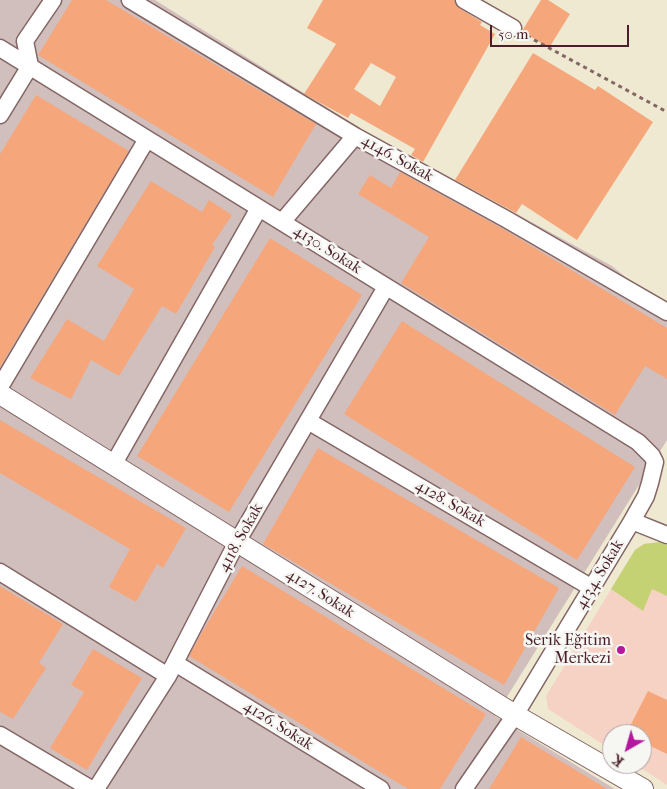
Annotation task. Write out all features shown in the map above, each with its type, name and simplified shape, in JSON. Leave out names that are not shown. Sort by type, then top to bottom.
[{"type":"street","points":[[0,115],[30,66],[25,41],[53,0]]},
{"type":"street","name":"4146. Sokak","points":[[130,0],[355,136],[506,219],[667,312]]},
{"type":"street","points":[[464,0],[513,28]]},
{"type":"street","name":"4130. Sokak","points":[[0,48],[638,442],[658,459]]},
{"type":"street","points":[[282,222],[355,136]]},
{"type":"street","points":[[0,387],[147,139]]},
{"type":"street","points":[[113,465],[259,208]]},
{"type":"street","name":"4118. Sokak","points":[[96,789],[172,669],[237,542],[386,287]]},
{"type":"street","name":"4127. Sokak","points":[[0,394],[515,715],[643,789]]},
{"type":"street","name":"4128. Sokak","points":[[308,421],[592,588]]},
{"type":"street","name":"4134. Sokak","points":[[464,789],[515,715],[632,520],[646,496],[658,459]]},
{"type":"street","points":[[632,520],[667,535]]},
{"type":"street","name":"4126. Sokak","points":[[0,572],[380,789]]},
{"type":"street","points":[[0,735],[91,789]]},
{"type":"path","points":[[513,28],[667,112]]},
{"type":"shaded area","points":[[0,0],[155,0],[363,130],[612,266],[667,311],[667,440],[495,716],[615,789],[0,789]]},
{"type":"shaded area","name":"Serik Eğitim Merkezi","points":[[660,542],[667,545],[667,785],[650,774],[652,774],[652,724],[602,724],[602,744],[548,709],[546,696],[635,550],[644,544]]},
{"type":"green space","points":[[660,542],[667,545],[667,596],[652,589],[643,611],[611,589],[635,550],[644,544]]},
{"type":"building","points":[[72,0],[106,0],[316,124],[273,197],[38,55]]},
{"type":"building","points":[[323,0],[454,0],[459,8],[482,22],[480,25],[495,34],[423,162],[411,155],[415,149],[351,113],[348,118],[304,94],[336,44],[307,28]],"holes":[[[371,63],[396,77],[380,106],[354,89]]]},
{"type":"building","points":[[541,0],[548,0],[570,14],[549,48],[522,31]]},
{"type":"building","points":[[533,53],[595,90],[598,86],[653,122],[577,240],[522,204],[516,213],[455,180]]},
{"type":"building","points":[[36,95],[129,151],[0,367],[0,154]]},
{"type":"building","points":[[400,172],[505,230],[667,328],[667,379],[645,366],[615,415],[401,283],[429,237],[358,194],[370,175],[391,188]]},
{"type":"building","points":[[151,181],[202,212],[209,200],[232,215],[212,245],[215,247],[176,314],[162,306],[119,376],[91,360],[71,399],[30,378],[67,319],[104,341],[134,289],[97,266]]},
{"type":"building","points":[[270,238],[362,295],[229,512],[137,456]]},
{"type":"building","points":[[402,321],[635,467],[577,560],[344,414]]},
{"type":"building","points":[[0,420],[186,528],[163,568],[157,564],[136,602],[109,587],[130,549],[0,473]]},
{"type":"building","points":[[318,448],[559,588],[504,685],[263,544]]},
{"type":"building","points":[[242,566],[486,714],[440,789],[408,789],[189,656]]},
{"type":"building","points":[[0,586],[63,624],[39,663],[46,668],[13,719],[0,712]]},
{"type":"building","points":[[93,649],[142,678],[87,770],[50,748],[84,692],[71,685]]},
{"type":"building","points":[[648,691],[667,700],[667,754],[652,747],[652,724],[631,724]]},
{"type":"building","points":[[521,737],[607,789],[489,789]]},
{"type":"place","name":"Serik Eğitim Merkezi","points":[[621,650]]}]
